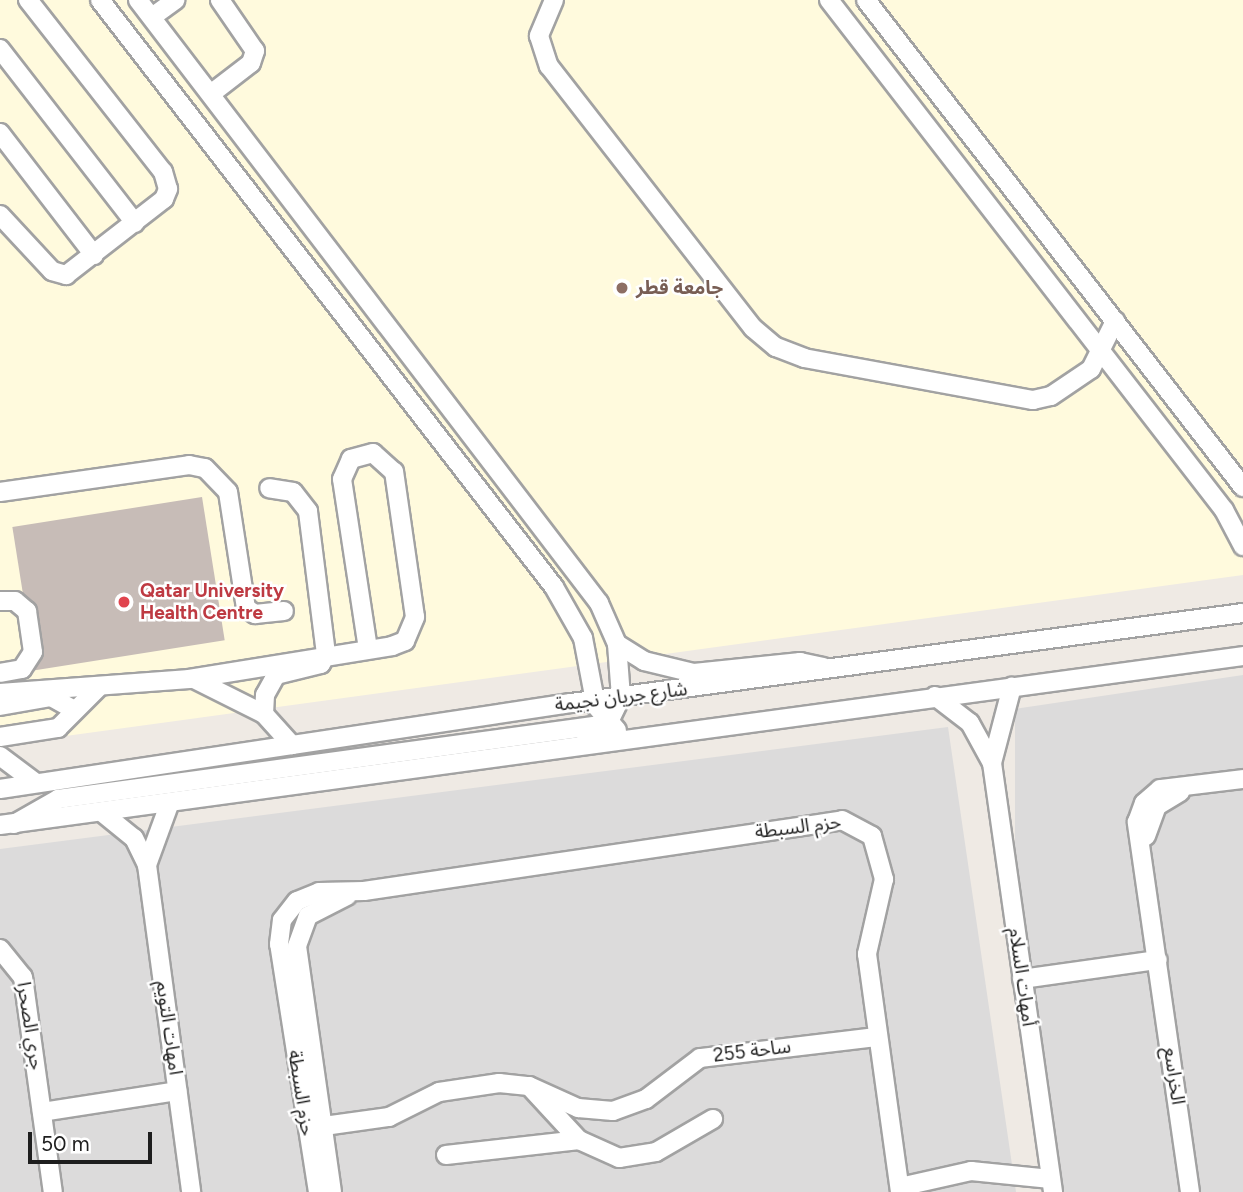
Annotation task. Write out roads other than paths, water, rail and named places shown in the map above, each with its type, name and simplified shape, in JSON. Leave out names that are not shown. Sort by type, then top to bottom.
[{"type":"street","points":[[0,215],[55,274],[71,273],[164,199],[166,177],[28,0]]},
{"type":"street","points":[[100,0],[569,608],[587,654],[594,701],[608,724],[639,739]]},
{"type":"street","points":[[114,18],[137,0],[212,93],[591,589],[617,644],[621,697],[608,724],[576,748]]},
{"type":"street","points":[[152,18],[175,0]]},
{"type":"street","points":[[212,93],[251,63],[255,51],[220,0]]},
{"type":"street","points":[[554,0],[539,36],[549,66],[753,328],[776,347],[804,358],[1032,400],[1091,369],[1115,321]]},
{"type":"street","points":[[829,0],[1224,510],[1243,546]]},
{"type":"street","points":[[866,0],[1243,487]]},
{"type":"street","points":[[0,49],[135,223]]},
{"type":"street","points":[[933,132],[955,115]]},
{"type":"street","points":[[0,133],[94,255]]},
{"type":"street","points":[[433,435],[457,417]]},
{"type":"street","points":[[0,693],[44,693],[189,679],[368,649],[405,641],[415,624],[394,472],[373,453],[351,459],[342,480],[368,649]]},
{"type":"street","points":[[0,492],[189,465],[205,468],[228,492],[246,608],[255,614],[284,611]]},
{"type":"street","points":[[264,714],[267,687],[276,675],[321,664],[326,654],[308,538],[290,505],[269,493]]},
{"type":"street","points":[[0,601],[15,601],[27,611],[33,652],[22,669],[0,673]]},
{"type":"street","name":"شارع جريان نجيمة","points":[[0,789],[621,697],[1243,613]]},
{"type":"street","points":[[617,644],[644,661],[694,673],[800,662],[829,671]]},
{"type":"street","points":[[7,825],[104,814],[935,696],[1243,656]]},
{"type":"street","points":[[189,679],[223,688],[264,714],[292,745]]},
{"type":"street","points":[[0,737],[51,731],[99,687]]},
{"type":"street","name":"أمهات السلام","points":[[992,763],[1012,687]]},
{"type":"street","points":[[0,706],[44,693],[74,710]]},
{"type":"street","name":"أمهات السلام","points":[[935,696],[970,723],[992,763],[1052,1185]]},
{"type":"street","points":[[7,825],[58,799],[608,724]]},
{"type":"street","points":[[0,756],[36,783]]},
{"type":"street","name":"الخراسع","points":[[1190,1192],[1136,822],[1144,803],[1170,785],[1243,779]]},
{"type":"street","name":"امهات التويم","points":[[147,865],[169,805]]},
{"type":"street","name":"امهات التويم","points":[[104,814],[134,838],[147,865],[191,1192]]},
{"type":"street","name":"حزم السبطة","points":[[318,1192],[310,1093],[280,932],[288,909],[307,895],[364,891],[850,821],[876,843],[884,879],[867,942],[876,1037],[900,1189],[971,1171],[1052,1185]]},
{"type":"street","name":"حزم السبطة","points":[[300,1028],[299,934],[317,908],[364,891]]},
{"type":"street","points":[[280,932],[299,934]]},
{"type":"street","name":"جري الصحرا","points":[[0,949],[23,976],[53,1192]]},
{"type":"street","points":[[1022,979],[1158,960]]},
{"type":"street","name":"ساحة 255","points":[[529,1086],[601,1111],[646,1099],[700,1058],[876,1037]]},
{"type":"street","points":[[324,1126],[398,1115],[447,1090],[529,1086],[579,1140],[606,1155],[644,1156],[713,1119]]},
{"type":"street","points":[[42,1112],[177,1091]]},
{"type":"street","name":"حزم السبطة","points":[[310,1093],[324,1126],[332,1192]]},
{"type":"street","points":[[446,1155],[579,1140]]},
{"type":"place","name":"جامعة قطر","points":[[622,288]]},
{"type":"place","name":"Qatar University Health Centre","points":[[124,602]]}]
